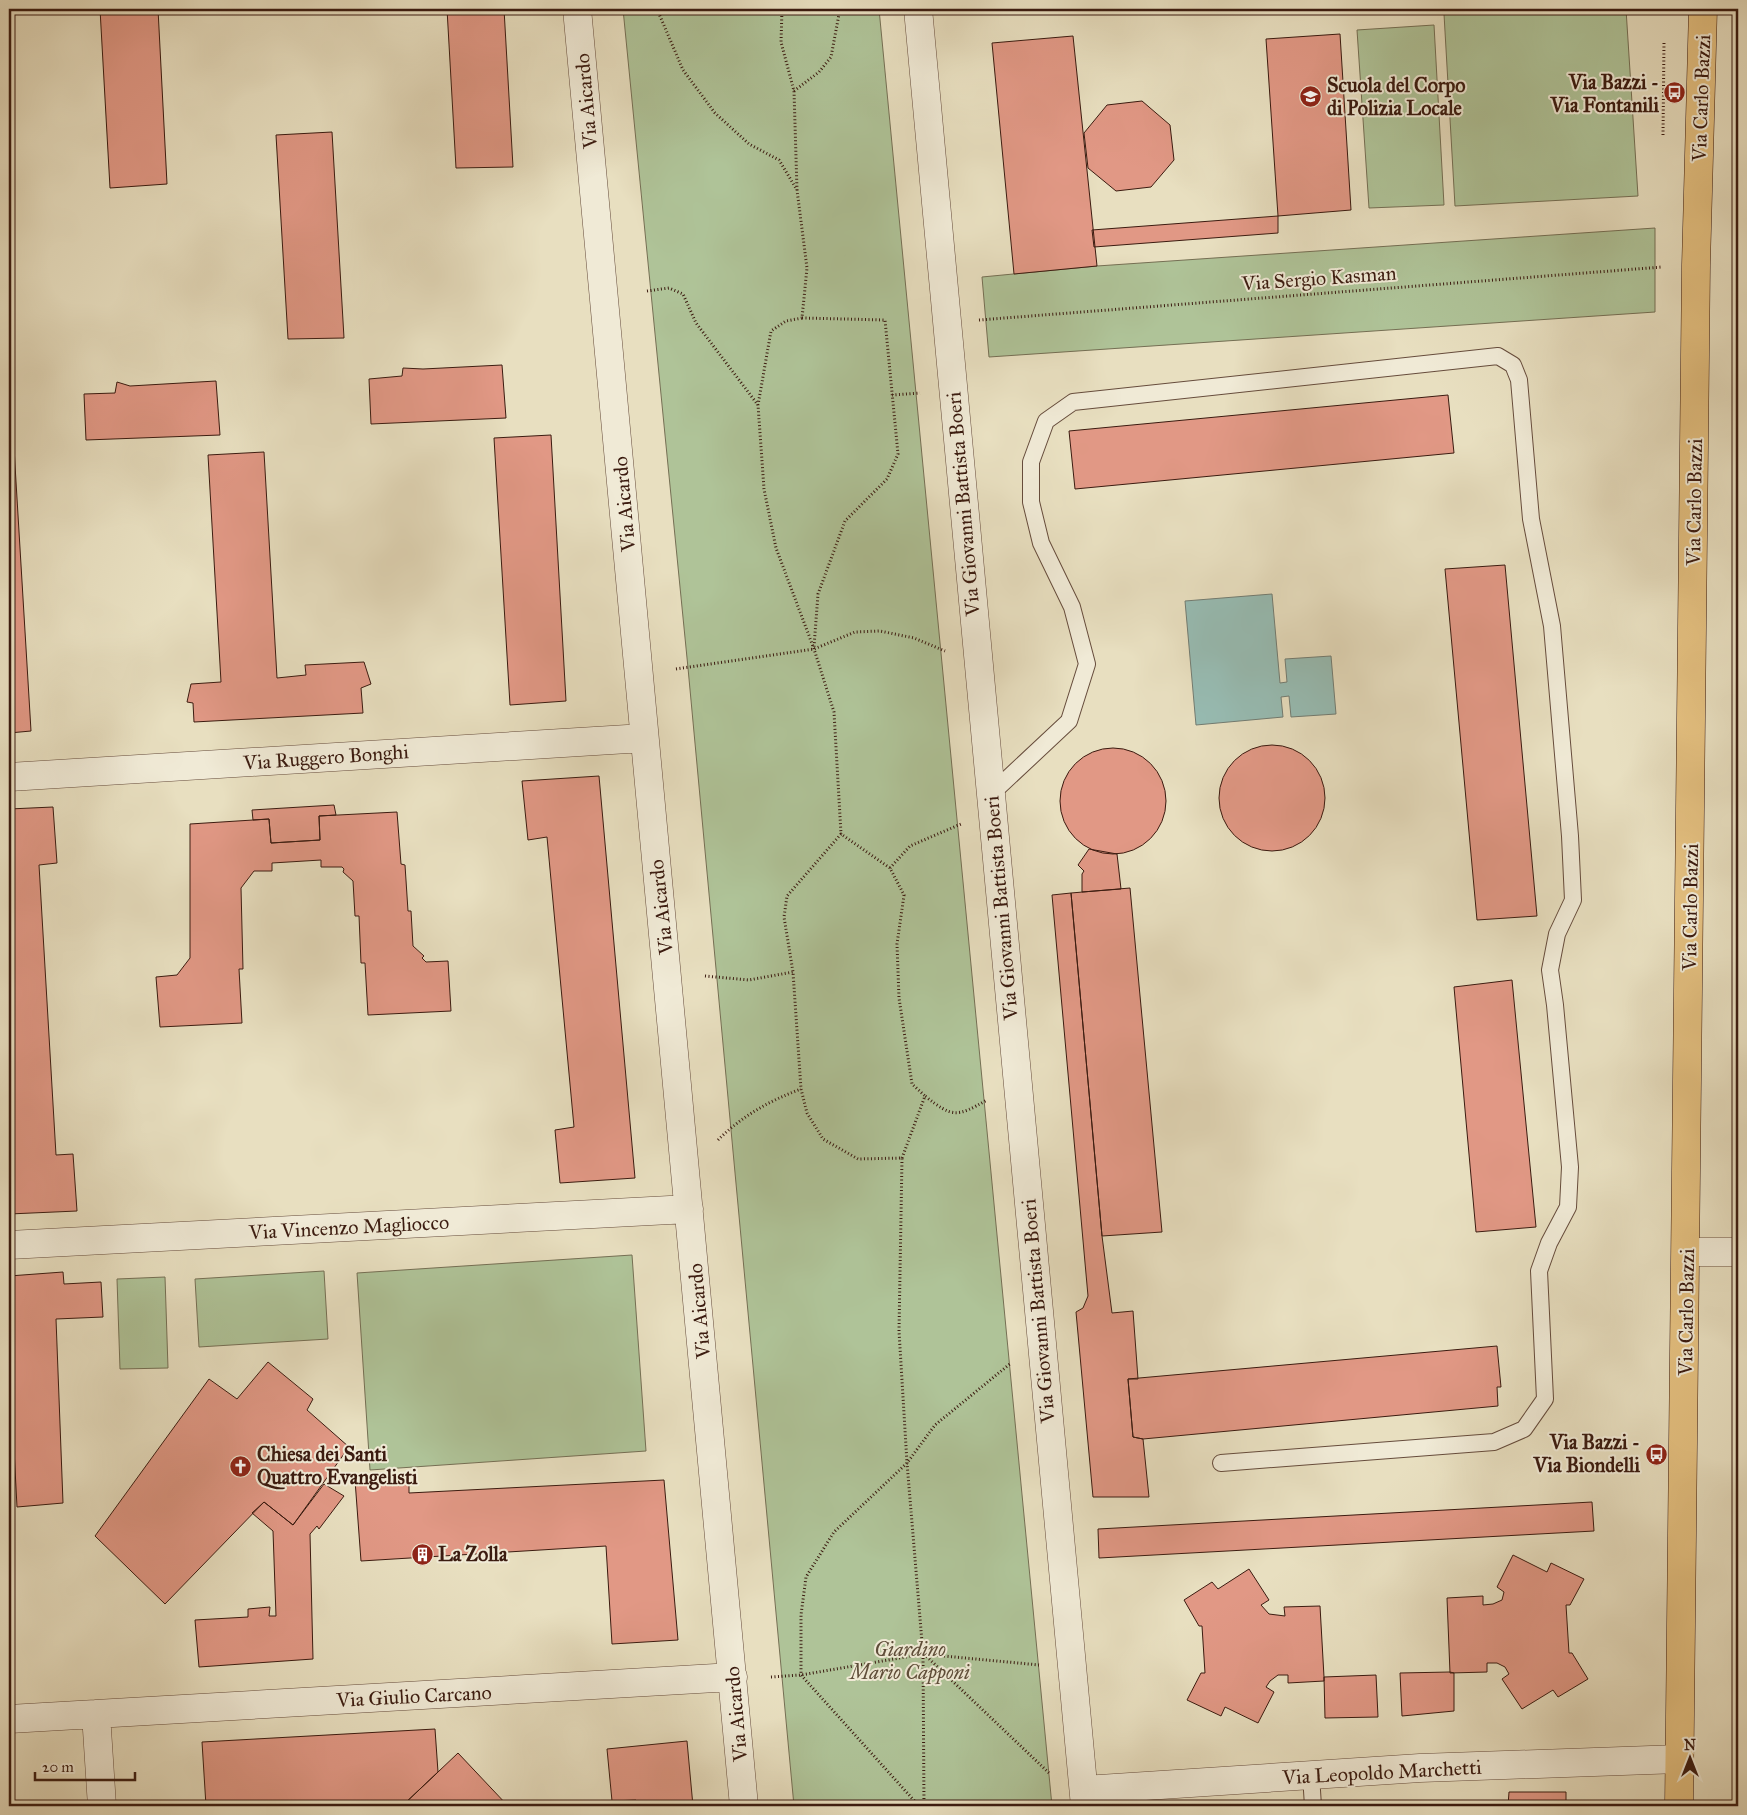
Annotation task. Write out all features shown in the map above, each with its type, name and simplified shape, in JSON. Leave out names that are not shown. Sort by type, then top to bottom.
[{"type":"main road","name":"Via Carlo Bazzi","points":[[1679,1806],[1687,1252],[1696,265],[1703,9]]},
{"type":"street","name":"Via Aicardo","points":[[577,9],[744,1806]]},
{"type":"street","name":"Via Giovanni Battista Boeri","points":[[918,9],[1085,1798]]},
{"type":"street","name":"Via Ruggero Bonghi","points":[[9,777],[644,738]]},
{"type":"street","name":"Via Vincenzo Magliocco","points":[[9,1245],[689,1209]]},
{"type":"street","points":[[1687,1252],[1738,1252]]},
{"type":"street","name":"Via Giulio Carcano","points":[[9,1719],[732,1677]]},
{"type":"street","points":[[96,1714],[102,1806]]},
{"type":"street","name":"Via Leopoldo Marchetti","points":[[1085,1798],[1311,1775],[1420,1768],[1679,1759]]},
{"type":"lane","points":[[990,795],[1069,721],[1087,664],[1072,607],[1041,543],[1031,502],[1031,462],[1046,421],[1072,402],[1498,356],[1512,365],[1519,380],[1531,519],[1552,626],[1570,836],[1573,900],[1557,934],[1550,970],[1570,1167],[1568,1207],[1549,1243],[1539,1271],[1545,1399],[1524,1429],[1494,1442],[1221,1463]]},
{"type":"lane","points":[[1311,1775],[1312,1806]]},
{"type":"path","points":[[657,9],[683,70],[715,113],[749,144],[779,160],[798,190]]},
{"type":"path","points":[[802,318],[807,268],[798,190],[794,91],[781,42],[782,9],[844,9]]},
{"type":"path","points":[[794,91],[820,72],[831,57],[840,9]]},
{"type":"path","points":[[1663,136],[1664,42]]},
{"type":"path","name":"Via Sergio Kasman","points":[[979,320],[1662,267]]},
{"type":"path","points":[[647,291],[669,288],[683,294],[696,323],[758,406]]},
{"type":"path","points":[[814,649],[818,594],[845,521],[887,479],[898,454],[885,320],[802,318],[786,321],[772,330],[758,406],[764,489],[776,548],[814,649],[834,712],[841,834],[787,896],[784,917],[793,972],[801,1089],[807,1113],[823,1139],[858,1159],[902,1158]]},
{"type":"path","points":[[892,395],[920,393]]},
{"type":"path","points":[[676,669],[814,649],[855,632],[880,631],[914,638],[945,651]]},
{"type":"path","points":[[890,868],[910,846],[961,824]]},
{"type":"path","points":[[841,834],[890,868],[904,895],[897,944],[899,998],[912,1084],[925,1096],[951,1113],[964,1113],[987,1100]]},
{"type":"path","points":[[705,976],[749,980],[793,972]]},
{"type":"path","points":[[718,1140],[733,1124],[771,1100],[801,1089]]},
{"type":"path","points":[[924,1806],[923,1654],[907,1463],[899,1331],[902,1158],[925,1096]]},
{"type":"path","points":[[918,1806],[801,1675],[801,1615],[806,1577],[834,1532],[907,1463],[935,1425],[1011,1363]]},
{"type":"path","points":[[923,1654],[1049,1773]]},
{"type":"path","points":[[772,1677],[801,1675],[923,1654],[1039,1665]]},
{"type":"green space","name":"Giardino Mario Capponi","points":[[623,9],[879,9],[1052,1806],[794,1806],[688,668]]},
{"type":"green space","points":[[1536,9],[1626,9],[1638,196],[1455,206],[1444,14]]},
{"type":"green space","points":[[1434,25],[1444,205],[1369,208],[1357,30]]},
{"type":"green space","points":[[1655,228],[1655,312],[989,357],[982,277],[1097,266]]},
{"type":"green space","points":[[632,1255],[646,1451],[370,1470],[357,1273]]},
{"type":"green space","points":[[324,1271],[328,1339],[199,1347],[195,1279]]},
{"type":"green space","points":[[165,1277],[168,1368],[120,1369],[117,1279]]},
{"type":"water","points":[[1272,594],[1280,683],[1287,682],[1285,659],[1331,656],[1336,714],[1291,717],[1289,696],[1281,697],[1283,717],[1196,725],[1185,601]]},
{"type":"building","points":[[100,9],[158,9],[167,184],[110,188]]},
{"type":"building","points":[[447,9],[504,9],[513,167],[456,168]]},
{"type":"building","points":[[1340,34],[1351,210],[1278,216],[1266,39]]},
{"type":"building","points":[[1073,36],[1097,266],[1014,274],[992,43]]},
{"type":"building","points":[[1142,101],[1170,125],[1174,160],[1151,187],[1116,191],[1088,168],[1084,133],[1107,105]]},
{"type":"building","points":[[332,132],[344,338],[288,339],[276,135]]},
{"type":"building","points":[[1278,216],[1278,233],[1094,247],[1092,230]]},
{"type":"building","points":[[9,356],[15,465],[9,465]]},
{"type":"building","points":[[502,365],[506,418],[371,424],[369,379],[402,376],[403,368],[423,369]]},
{"type":"building","points":[[216,381],[220,435],[86,440],[84,394],[115,393],[117,382],[130,386]]},
{"type":"building","points":[[1448,395],[1454,453],[1075,489],[1069,431]]},
{"type":"building","points":[[551,435],[566,701],[510,705],[494,438]]},
{"type":"building","points":[[264,452],[277,678],[306,675],[305,665],[364,662],[371,684],[361,688],[363,713],[194,722],[193,703],[187,702],[191,684],[221,682],[208,455]]},
{"type":"building","points":[[9,465],[15,465],[31,731],[9,733]]},
{"type":"building","points":[[1505,565],[1537,916],[1477,920],[1445,569]]},
{"type":"building","points":[[1272,745],[1292,749],[1309,761],[1321,778],[1325,798],[1321,818],[1309,835],[1292,847],[1272,851],[1252,847],[1235,835],[1223,818],[1219,798],[1223,778],[1235,761],[1252,749]]},
{"type":"building","points":[[1113,748],[1133,752],[1150,764],[1162,781],[1166,801],[1162,821],[1150,838],[1133,850],[1113,854],[1093,850],[1076,838],[1064,821],[1060,801],[1064,781],[1076,764],[1093,752]]},
{"type":"building","points":[[599,776],[635,1178],[560,1183],[555,1130],[574,1127],[547,837],[528,840],[522,781]]},
{"type":"building","points":[[334,805],[336,815],[319,816],[320,840],[271,843],[269,819],[253,820],[252,810]]},
{"type":"building","points":[[53,807],[57,863],[39,865],[56,1155],[73,1154],[77,1211],[9,1214],[9,809]]},
{"type":"building","points":[[397,812],[401,864],[405,865],[408,911],[411,911],[413,946],[424,956],[422,958],[426,962],[448,961],[451,1011],[368,1015],[365,963],[361,963],[359,916],[355,916],[353,881],[343,872],[344,869],[342,867],[321,867],[321,860],[272,863],[272,871],[254,871],[241,888],[243,969],[239,969],[242,1023],[160,1027],[156,977],[177,975],[190,958],[190,824],[269,819],[271,843],[320,840],[319,816]]},
{"type":"building","points":[[1089,849],[1117,854],[1121,889],[1082,892],[1082,874],[1084,871],[1078,865]]},
{"type":"building","points":[[1130,888],[1162,1232],[1102,1236],[1071,893]]},
{"type":"building","points":[[1071,893],[1102,1236],[1112,1313],[1133,1311],[1138,1379],[1128,1379],[1133,1437],[1143,1439],[1149,1497],[1093,1497],[1076,1312],[1083,1308],[1088,1296],[1052,895]]},
{"type":"building","points":[[1512,980],[1536,1227],[1476,1232],[1454,987]]},
{"type":"building","points":[[63,1272],[64,1284],[101,1282],[103,1317],[56,1319],[63,1503],[17,1507],[9,1353],[9,1276]]},
{"type":"building","points":[[1497,1346],[1501,1387],[1497,1387],[1498,1406],[1143,1439],[1133,1437],[1128,1379]]},
{"type":"building","name":"Chiesa dei Santi Quattro Evangelisti","points":[[268,1362],[313,1399],[307,1410],[349,1447],[293,1525],[264,1502],[165,1604],[95,1536],[209,1379],[237,1399]]},
{"type":"building","name":"La Zolla","points":[[409,1478],[409,1493],[664,1480],[678,1640],[612,1644],[606,1546],[361,1561],[355,1480]]},
{"type":"building","points":[[324,1484],[344,1496],[319,1529],[317,1526],[310,1534],[313,1659],[199,1667],[195,1620],[248,1617],[248,1609],[270,1607],[269,1616],[276,1616],[273,1531],[252,1513],[264,1502],[293,1525]]},
{"type":"building","points":[[1592,1502],[1594,1531],[1099,1558],[1098,1529]]},
{"type":"building","points":[[1513,1555],[1547,1572],[1551,1563],[1584,1579],[1570,1605],[1566,1605],[1569,1653],[1572,1653],[1588,1679],[1558,1697],[1553,1690],[1522,1709],[1502,1679],[1509,1674],[1505,1667],[1497,1663],[1487,1663],[1487,1672],[1450,1673],[1447,1598],[1483,1596],[1483,1605],[1493,1604],[1502,1600],[1504,1592],[1497,1587]]},
{"type":"building","points":[[1249,1569],[1269,1600],[1261,1605],[1269,1614],[1285,1616],[1284,1607],[1320,1606],[1324,1681],[1288,1683],[1288,1675],[1278,1675],[1266,1687],[1274,1692],[1258,1723],[1225,1707],[1221,1716],[1187,1700],[1201,1673],[1205,1673],[1202,1626],[1199,1626],[1184,1600],[1212,1582],[1218,1589]]},
{"type":"building","points":[[1400,1673],[1454,1673],[1454,1711],[1402,1716]]},
{"type":"building","points":[[1376,1675],[1378,1717],[1325,1718],[1324,1677]]},
{"type":"building","points":[[435,1729],[438,1772],[402,1806],[206,1806],[202,1742]]},
{"type":"building","points":[[687,1741],[693,1806],[637,1806],[636,1800],[612,1801],[607,1749]]},
{"type":"building","points":[[458,1753],[508,1806],[402,1806],[438,1772]]},
{"type":"building","points":[[1509,1792],[1566,1792],[1566,1806],[1508,1806]]},
{"type":"place","name":"Via Bazzi - Via Fontanili","points":[[1675,93]]},
{"type":"place","name":"Scuola del Corpo di Polizia Locale","points":[[1311,97]]},
{"type":"place","name":"Via Bazzi - Via Biondelli","points":[[1656,1454]]},
{"type":"place","name":"Chiesa dei Santi Quattro Evangelisti","points":[[241,1466]]},
{"type":"place","name":"La Zolla","points":[[422,1554]]}]
